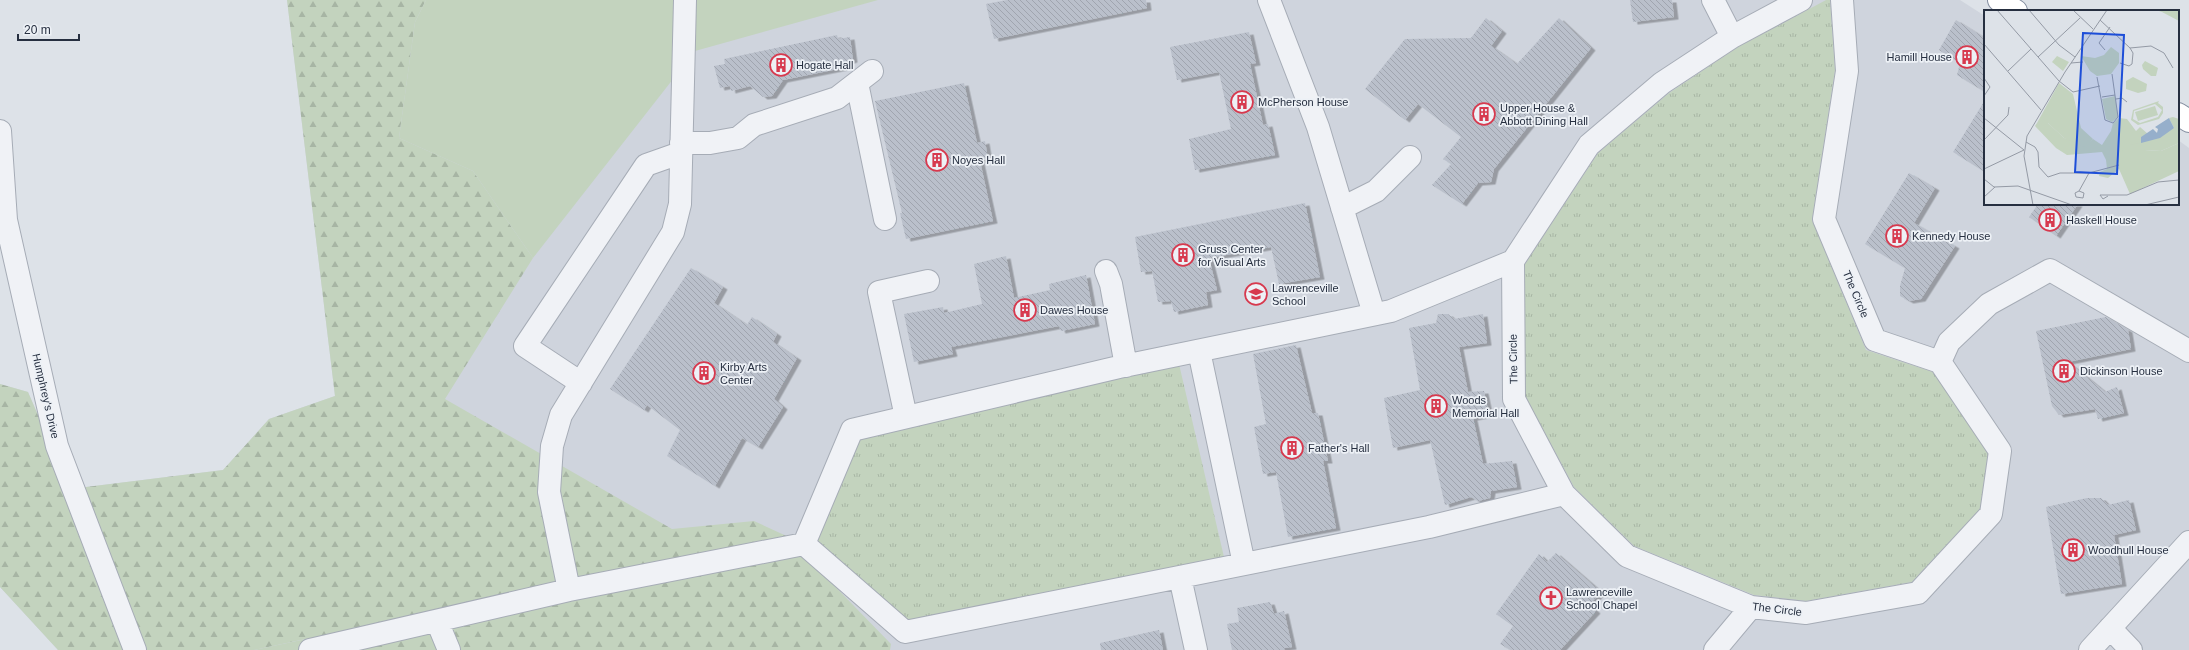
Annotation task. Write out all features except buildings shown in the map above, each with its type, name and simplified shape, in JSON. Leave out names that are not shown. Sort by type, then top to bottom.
[{"type":"highway","points":[[1999,0],[2014,10]]},
{"type":"highway","points":[[2179,115],[2189,121]]},
{"type":"street","points":[[569,590],[549,492],[552,446],[561,415],[673,232],[680,204],[680,148],[685,0]]},
{"type":"street","points":[[1270,0],[1318,127],[1374,314]]},
{"type":"street","points":[[1713,0],[1732,37]]},
{"type":"street","points":[[804,544],[852,430],[1126,366],[1391,311],[1513,261],[1589,145],[1662,83],[1732,37],[1801,0]]},
{"type":"street","name":"The Circle","points":[[1513,261],[1514,399],[1564,494],[1627,556],[1751,607],[1806,613],[1918,593],[1991,514],[2000,451],[1940,362],[1875,340],[1824,219],[1847,71],[1842,0]]},
{"type":"street","points":[[581,383],[525,346],[646,165],[680,148],[738,138],[754,125],[837,98],[865,77],[885,219]]},
{"type":"street","name":"Humphrey's Drive","points":[[0,131],[3,218],[57,446],[135,650]]},
{"type":"street","points":[[1342,208],[1376,191],[1410,156]]},
{"type":"street","points":[[1940,362],[1949,342],[1989,304],[2050,270],[2189,351]]},
{"type":"street","points":[[1106,271],[1111,284],[1126,366]]},
{"type":"street","points":[[906,417],[879,292],[928,281]]},
{"type":"street","points":[[1199,351],[1244,564]]},
{"type":"street","points":[[804,544],[905,632],[1428,527],[1564,494]]},
{"type":"street","points":[[2090,650],[2189,542]]},
{"type":"street","points":[[310,650],[569,590],[804,544]]},
{"type":"street","points":[[1180,577],[1196,650]]},
{"type":"street","points":[[1715,650],[1751,607]]},
{"type":"street","points":[[437,621],[449,650]]},
{"type":"street","points":[[2110,628],[2131,650]]},
{"type":"shaded area","name":"Lawrenceville School","points":[[287,0],[1960,0],[1984,15],[1984,205],[2179,205],[2179,141],[2189,148],[2189,650],[58,650],[0,587],[0,384],[28,392],[70,489],[223,470],[269,419],[335,396]]},
{"type":"green space","points":[[287,0],[426,0],[415,22],[399,138],[473,171],[533,258],[445,399],[672,529],[754,521],[804,544],[818,569],[891,644],[890,650],[320,650],[310,638],[254,650],[58,650],[0,587],[0,384],[28,392],[70,489],[223,470],[269,419],[335,396]]},
{"type":"green space","points":[[426,0],[878,0],[695,51],[533,258],[473,171],[399,138],[415,22]]},
{"type":"green space","points":[[1826,0],[1830,0],[1835,70],[1812,220],[1866,350],[1933,372],[1988,453],[1980,509],[1912,582],[1806,601],[1754,595],[1634,546],[1574,487],[1525,396],[1525,264],[1598,153],[1669,93],[1738,47]]},
{"type":"green space","points":[[1179,364],[1224,557],[907,622],[815,541],[859,437]]},
{"type":"green space","points":[[311,638],[320,650],[254,650]]},
{"type":"place","name":"Hamill House","points":[[1967,57]]},
{"type":"place","name":"Hogate Hall","points":[[781,65]]},
{"type":"place","name":"McPherson House","points":[[1242,102]]},
{"type":"place","name":"Upper House & Abbott Dining Hall","points":[[1484,114]]},
{"type":"place","name":"Noyes Hall","points":[[937,160]]},
{"type":"place","name":"Haskell House","points":[[2050,220]]},
{"type":"place","name":"Kennedy House","points":[[1897,236]]},
{"type":"place","name":"Gruss Center for Visual Arts","points":[[1183,255]]},
{"type":"place","name":"Lawrenceville School","points":[[1256,294]]},
{"type":"place","name":"Dawes House","points":[[1025,310]]},
{"type":"place","name":"Dickinson House","points":[[2064,371]]},
{"type":"place","name":"Kirby Arts Center","points":[[704,373]]},
{"type":"place","name":"Woods Memorial Hall","points":[[1436,406]]},
{"type":"place","name":"Father's Hall","points":[[1292,448]]},
{"type":"place","name":"Woodhull House","points":[[2073,550]]},
{"type":"place","name":"Lawrenceville School Chapel","points":[[1551,598]]}]
